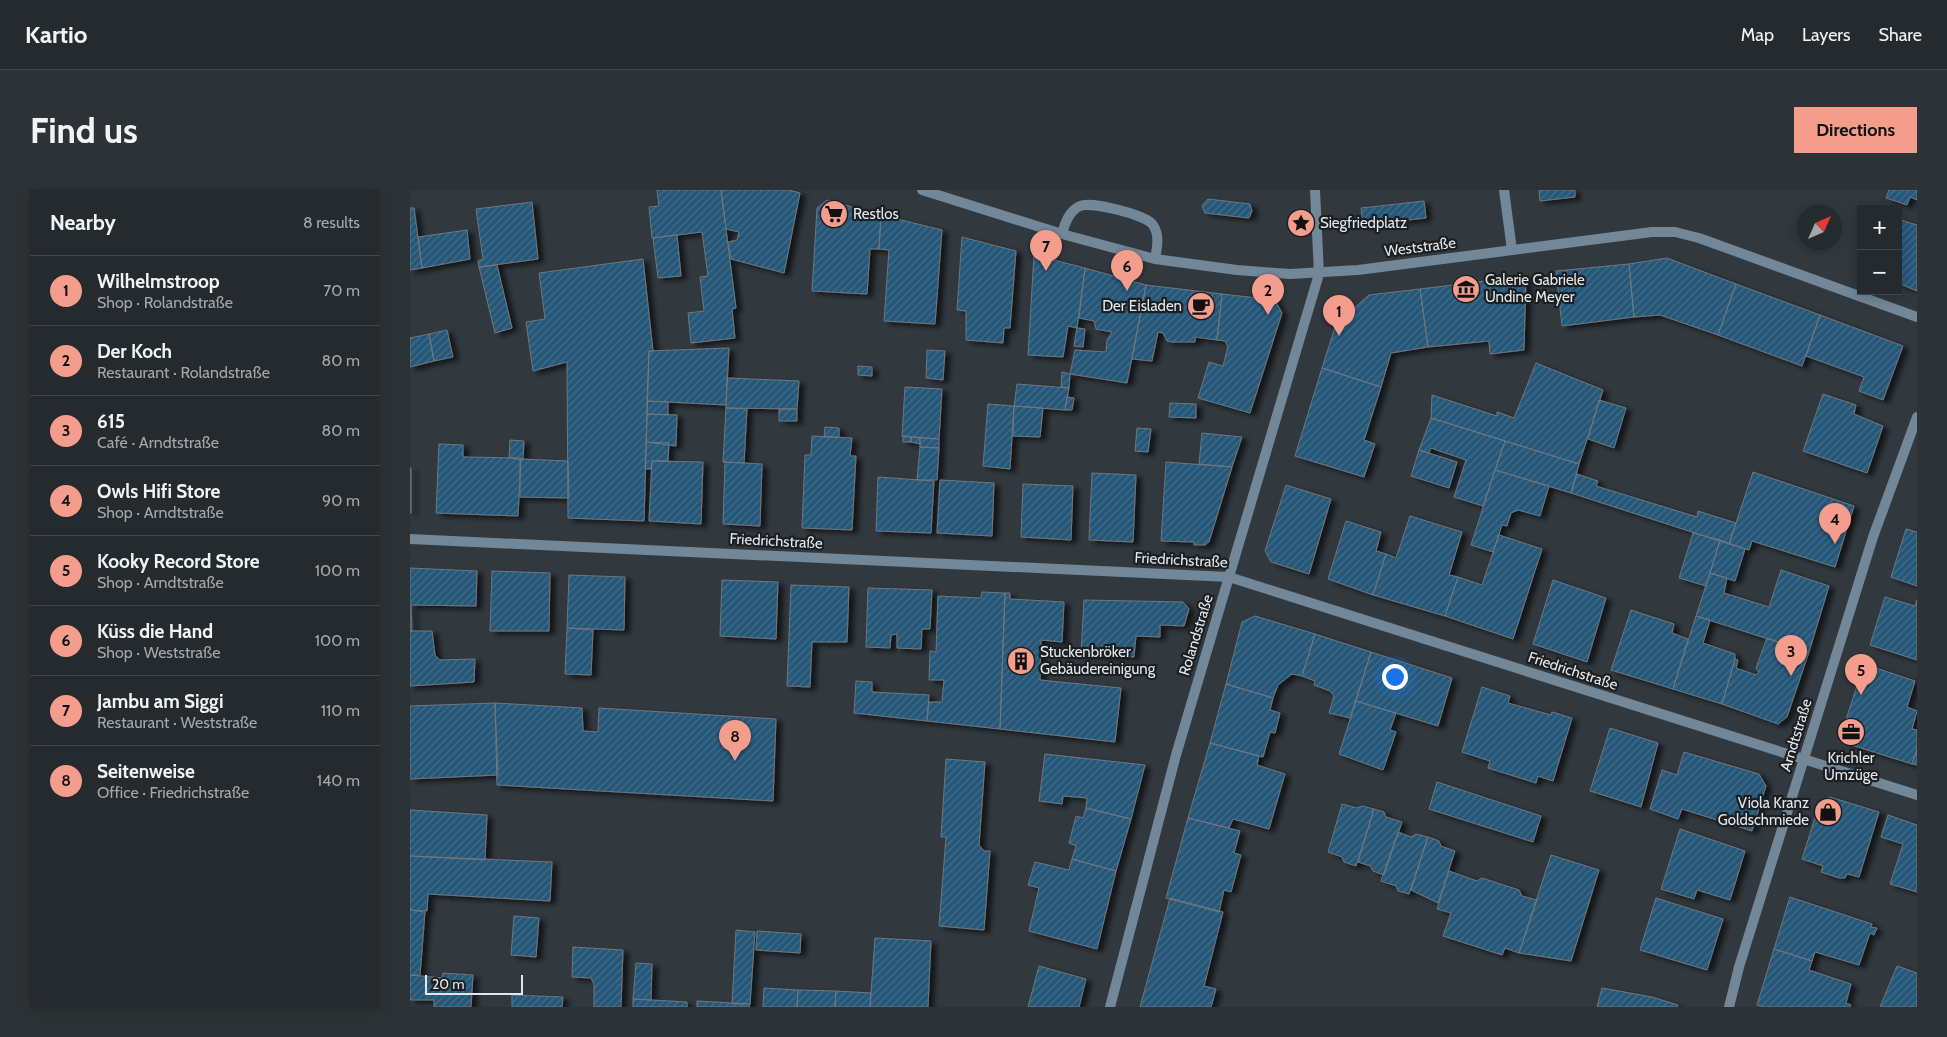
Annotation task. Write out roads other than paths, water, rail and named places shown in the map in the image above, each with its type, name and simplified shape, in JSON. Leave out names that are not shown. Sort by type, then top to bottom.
[{"type":"street","name":"Weststraße","points":[[922,190],[1062,234],[1156,259],[1237,270],[1319,274],[1652,232],[1675,232],[1699,238],[1917,317]]},
{"type":"street","points":[[1315,190],[1319,274]]},
{"type":"street","points":[[1504,190],[1512,250]]},
{"type":"street","points":[[1062,234],[1066,220],[1081,206],[1092,204],[1145,218],[1153,224],[1158,240],[1156,259]]},
{"type":"street","name":"Rolandstraße","points":[[1110,1007],[1176,755],[1319,274]]},
{"type":"street","name":"Arndtstraße","points":[[1728,1007],[1873,537],[1917,417]]},
{"type":"street","name":"Friedrichstraße","points":[[410,539],[1229,577],[1917,795]]},
{"type":"place","name":"Restlos","points":[[834,214]]},
{"type":"place","name":"Siegfriedplatz","points":[[1301,223]]},
{"type":"place","name":"Jambu am Siggi","points":[[1046,271]]},
{"type":"place","name":"Galerie Gabriele Undine Meyer","points":[[1466,289]]},
{"type":"place","name":"Küss die Hand","points":[[1127,291]]},
{"type":"place","name":"Der Eisladen","points":[[1201,306]]},
{"type":"place","name":"Der Koch","points":[[1268,315]]},
{"type":"place","name":"Wilhelmstroop","points":[[1339,336]]},
{"type":"place","name":"Owls Hifi Store","points":[[1835,544]]},
{"type":"place","name":"Stuckenbröker Gebäudereinigung","points":[[1021,661]]},
{"type":"place","name":"615","points":[[1791,676]]},
{"type":"place","name":"Kooky Record Store","points":[[1861,695]]},
{"type":"place","name":"Krichler Umzüge","points":[[1851,732]]},
{"type":"place","name":"Seitenweise","points":[[735,761]]},
{"type":"place","name":"Viola Kranz Goldschmiede","points":[[1828,812]]}]
